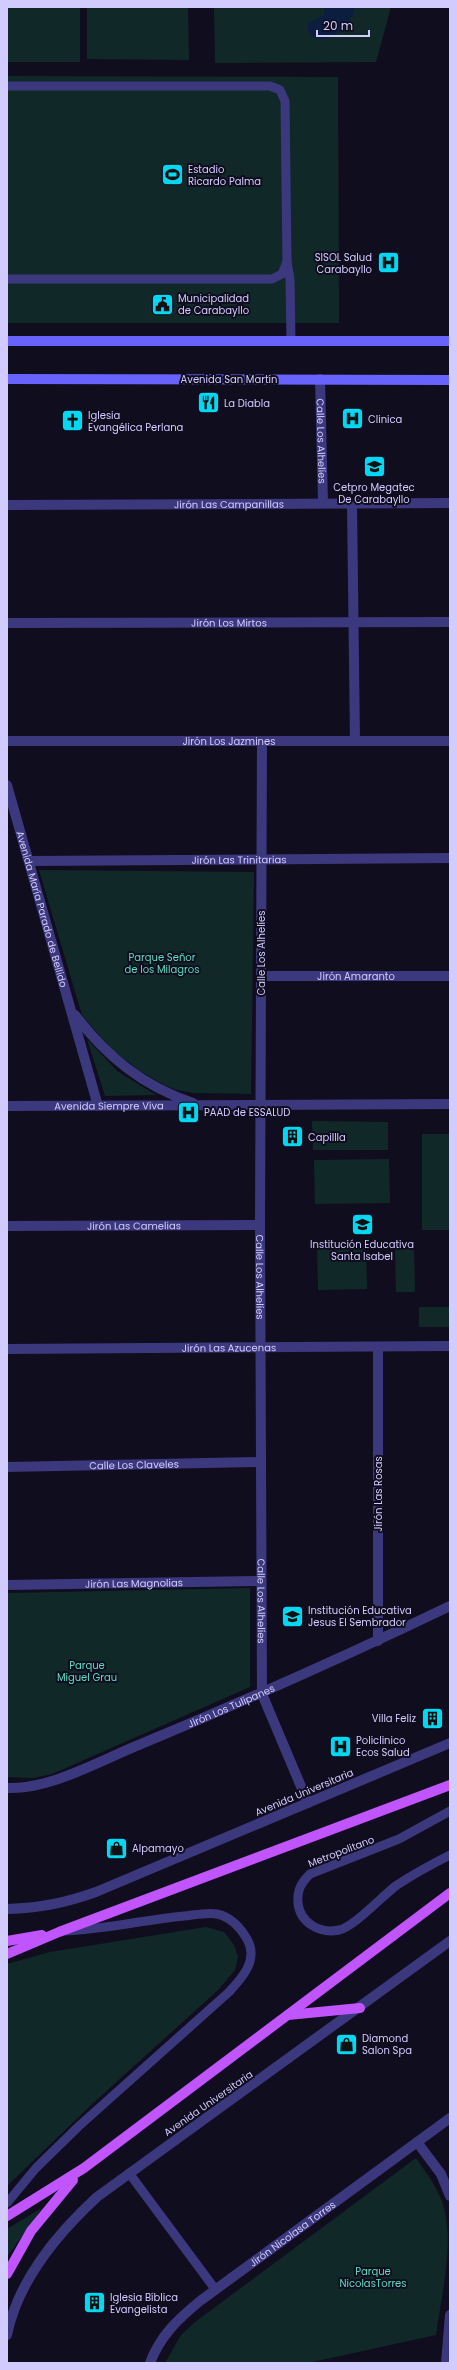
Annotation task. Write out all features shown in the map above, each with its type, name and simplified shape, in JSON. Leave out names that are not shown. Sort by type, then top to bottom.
[{"type":"main road","points":[[7,341],[450,341]]},
{"type":"main road","name":"Avenida San Martín","points":[[7,378],[450,380]]},
{"type":"main road","points":[[7,1954],[60,1932],[450,1785]]},
{"type":"main road","name":"Avenida Universitaria","points":[[7,2216],[84,2168],[450,1893]]},
{"type":"main road","points":[[7,1941],[60,1932]]},
{"type":"main road","points":[[288,2015],[360,2008]]},
{"type":"main road","points":[[7,2274],[39,2220],[84,2168]]},
{"type":"street","name":"Calle Los Alhelíes","points":[[320,379],[322,503]]},
{"type":"street","name":"Jirón Las Campanillas","points":[[7,505],[450,503]]},
{"type":"street","points":[[352,504],[355,741]]},
{"type":"street","name":"Jirón Los Mirtos","points":[[7,623],[450,622]]},
{"type":"street","name":"Jirón Los Jazmines","points":[[7,741],[450,741]]},
{"type":"street","name":"Calle Los Alhelíes","points":[[262,741],[260,1225],[262,1348],[262,1694],[308,1803]]},
{"type":"street","name":"Avenida María Parado de Bellido","points":[[7,785],[98,1106]]},
{"type":"street","name":"Jirón Las Trinitarias","points":[[29,861],[450,858]]},
{"type":"street","name":"Jirón Amaranto","points":[[261,976],[450,976]]},
{"type":"street","name":"Avenida María Parado de Bellido","points":[[71,1010],[107,1053],[131,1073],[168,1094],[201,1105]]},
{"type":"street","name":"Avenida Siempre Viva","points":[[7,1106],[450,1104]]},
{"type":"street","name":"Jirón Las Camelias","points":[[7,1226],[260,1225]]},
{"type":"street","name":"Jirón Las Azucenas","points":[[7,1349],[450,1346]]},
{"type":"street","name":"Jirón Las Rosas","points":[[378,1347],[378,1641]]},
{"type":"street","name":"Calle Los Claveles","points":[[7,1467],[261,1462]]},
{"type":"street","name":"Jirón Las Magnolias","points":[[7,1585],[261,1581]]},
{"type":"street","name":"Jirón Los Tulipanes","points":[[7,1788],[18,1788],[45,1783],[262,1694],[450,1606]]},
{"type":"street","name":"Avenida Universitaria","points":[[7,1909],[36,1908],[59,1904],[96,1892],[450,1743]]},
{"type":"street","name":"Avenida Universitaria","points":[[7,2335],[14,2314],[33,2272],[53,2243],[74,2218],[129,2173],[448,1946]]},
{"type":"street","name":"Jirón Nicolasa Torres","points":[[150,2363],[156,2347],[175,2322],[215,2289],[450,2118]]},
{"type":"street","points":[[417,2142],[441,2174],[450,2196]]},
{"type":"street","points":[[446,2363],[450,2315]]},
{"type":"lane","points":[[7,86],[270,86],[280,90],[285,101],[287,262],[290,279],[291,341]]},
{"type":"lane","points":[[7,279],[272,279],[282,274],[287,262]]},
{"type":"lane","name":"Metropolitano","points":[[450,1812],[386,1845],[310,1874],[302,1883],[297,1894],[299,1910],[307,1923],[321,1931],[339,1930],[348,1926],[396,1886],[450,1854]]},
{"type":"lane","points":[[7,2203],[36,2168],[80,2126],[229,1992],[248,1972],[251,1956],[248,1942],[240,1928],[229,1919],[217,1914],[162,1918],[94,1930],[60,1932]]},
{"type":"lane","points":[[129,2173],[215,2289]]},
{"type":"green space","points":[[7,7],[80,7],[80,62],[7,62]]},
{"type":"green space","points":[[87,7],[188,7],[189,60],[87,59]]},
{"type":"green space","points":[[214,7],[391,7],[376,62],[215,63]]},
{"type":"green space","name":"Estadio Ricardo Palma","points":[[7,76],[338,77],[339,323],[7,323]]},
{"type":"green space","name":"Parque Señor de los Milagros","points":[[39,870],[254,872],[251,1094],[194,1093],[177,1090],[164,1085],[140,1071],[110,1048],[82,1015]]},
{"type":"green space","points":[[87,1039],[117,1071],[156,1095],[105,1096]]},
{"type":"green space","points":[[312,1121],[388,1122],[388,1150],[313,1150]]},
{"type":"green space","points":[[422,1134],[450,1134],[450,1230],[422,1230]]},
{"type":"green space","points":[[389,1159],[390,1203],[315,1204],[314,1160]]},
{"type":"green space","points":[[366,1247],[367,1289],[318,1290],[317,1248]]},
{"type":"green space","points":[[395,1249],[414,1249],[415,1292],[396,1292]]},
{"type":"green space","points":[[419,1307],[450,1307],[450,1327],[419,1327]]},
{"type":"green space","name":"Parque Miguel Grau","points":[[250,1588],[250,1687],[52,1774],[34,1778],[7,1777],[7,1593]]},
{"type":"green space","points":[[206,1927],[224,1932],[234,1945],[238,1957],[235,1970],[218,1990],[92,2104],[7,2186],[7,1964],[50,1952]]},
{"type":"green space","name":"Parque NicolasTorres","points":[[416,2158],[440,2197],[445,2212],[447,2227],[447,2258],[436,2335],[308,2363],[165,2363],[181,2335],[195,2322]]},
{"type":"green space","points":[[42,2208],[7,2257],[7,2229]]},
{"type":"water","points":[[325,7],[354,7],[353,14],[344,28],[329,37],[321,39],[314,37],[308,32],[308,23],[324,15]]},
{"type":"place","name":"Estadio Ricardo Palma","points":[[173,175]]},
{"type":"place","name":"SISOL Salud Carabayllo","points":[[388,263]]},
{"type":"place","name":"Municipalidad de Carabayllo","points":[[162,304]]},
{"type":"place","name":"La Diabla","points":[[209,403]]},
{"type":"place","name":"Clinica","points":[[353,419]]},
{"type":"place","name":"Iglesia Evangélica Perlana","points":[[73,421]]},
{"type":"place","name":"Cetpro Megatec De Carabayllo","points":[[374,467]]},
{"type":"place","name":"PAAD de ESSALUD","points":[[188,1112]]},
{"type":"place","name":"Capillla","points":[[293,1137]]},
{"type":"place","name":"Institución Educativa Santa Isabel","points":[[362,1224]]},
{"type":"place","name":"Institución Educativa Jesus El Sembrador","points":[[293,1616]]},
{"type":"place","name":"Villa Feliz","points":[[432,1718]]},
{"type":"place","name":"Policlinico Ecos Salud","points":[[341,1746]]},
{"type":"place","name":"Alpamayo","points":[[117,1848]]},
{"type":"place","name":"Diamond Salon Spa","points":[[347,2044]]},
{"type":"place","name":"Iglesia Bíblica Evangelista","points":[[95,2303]]}]
